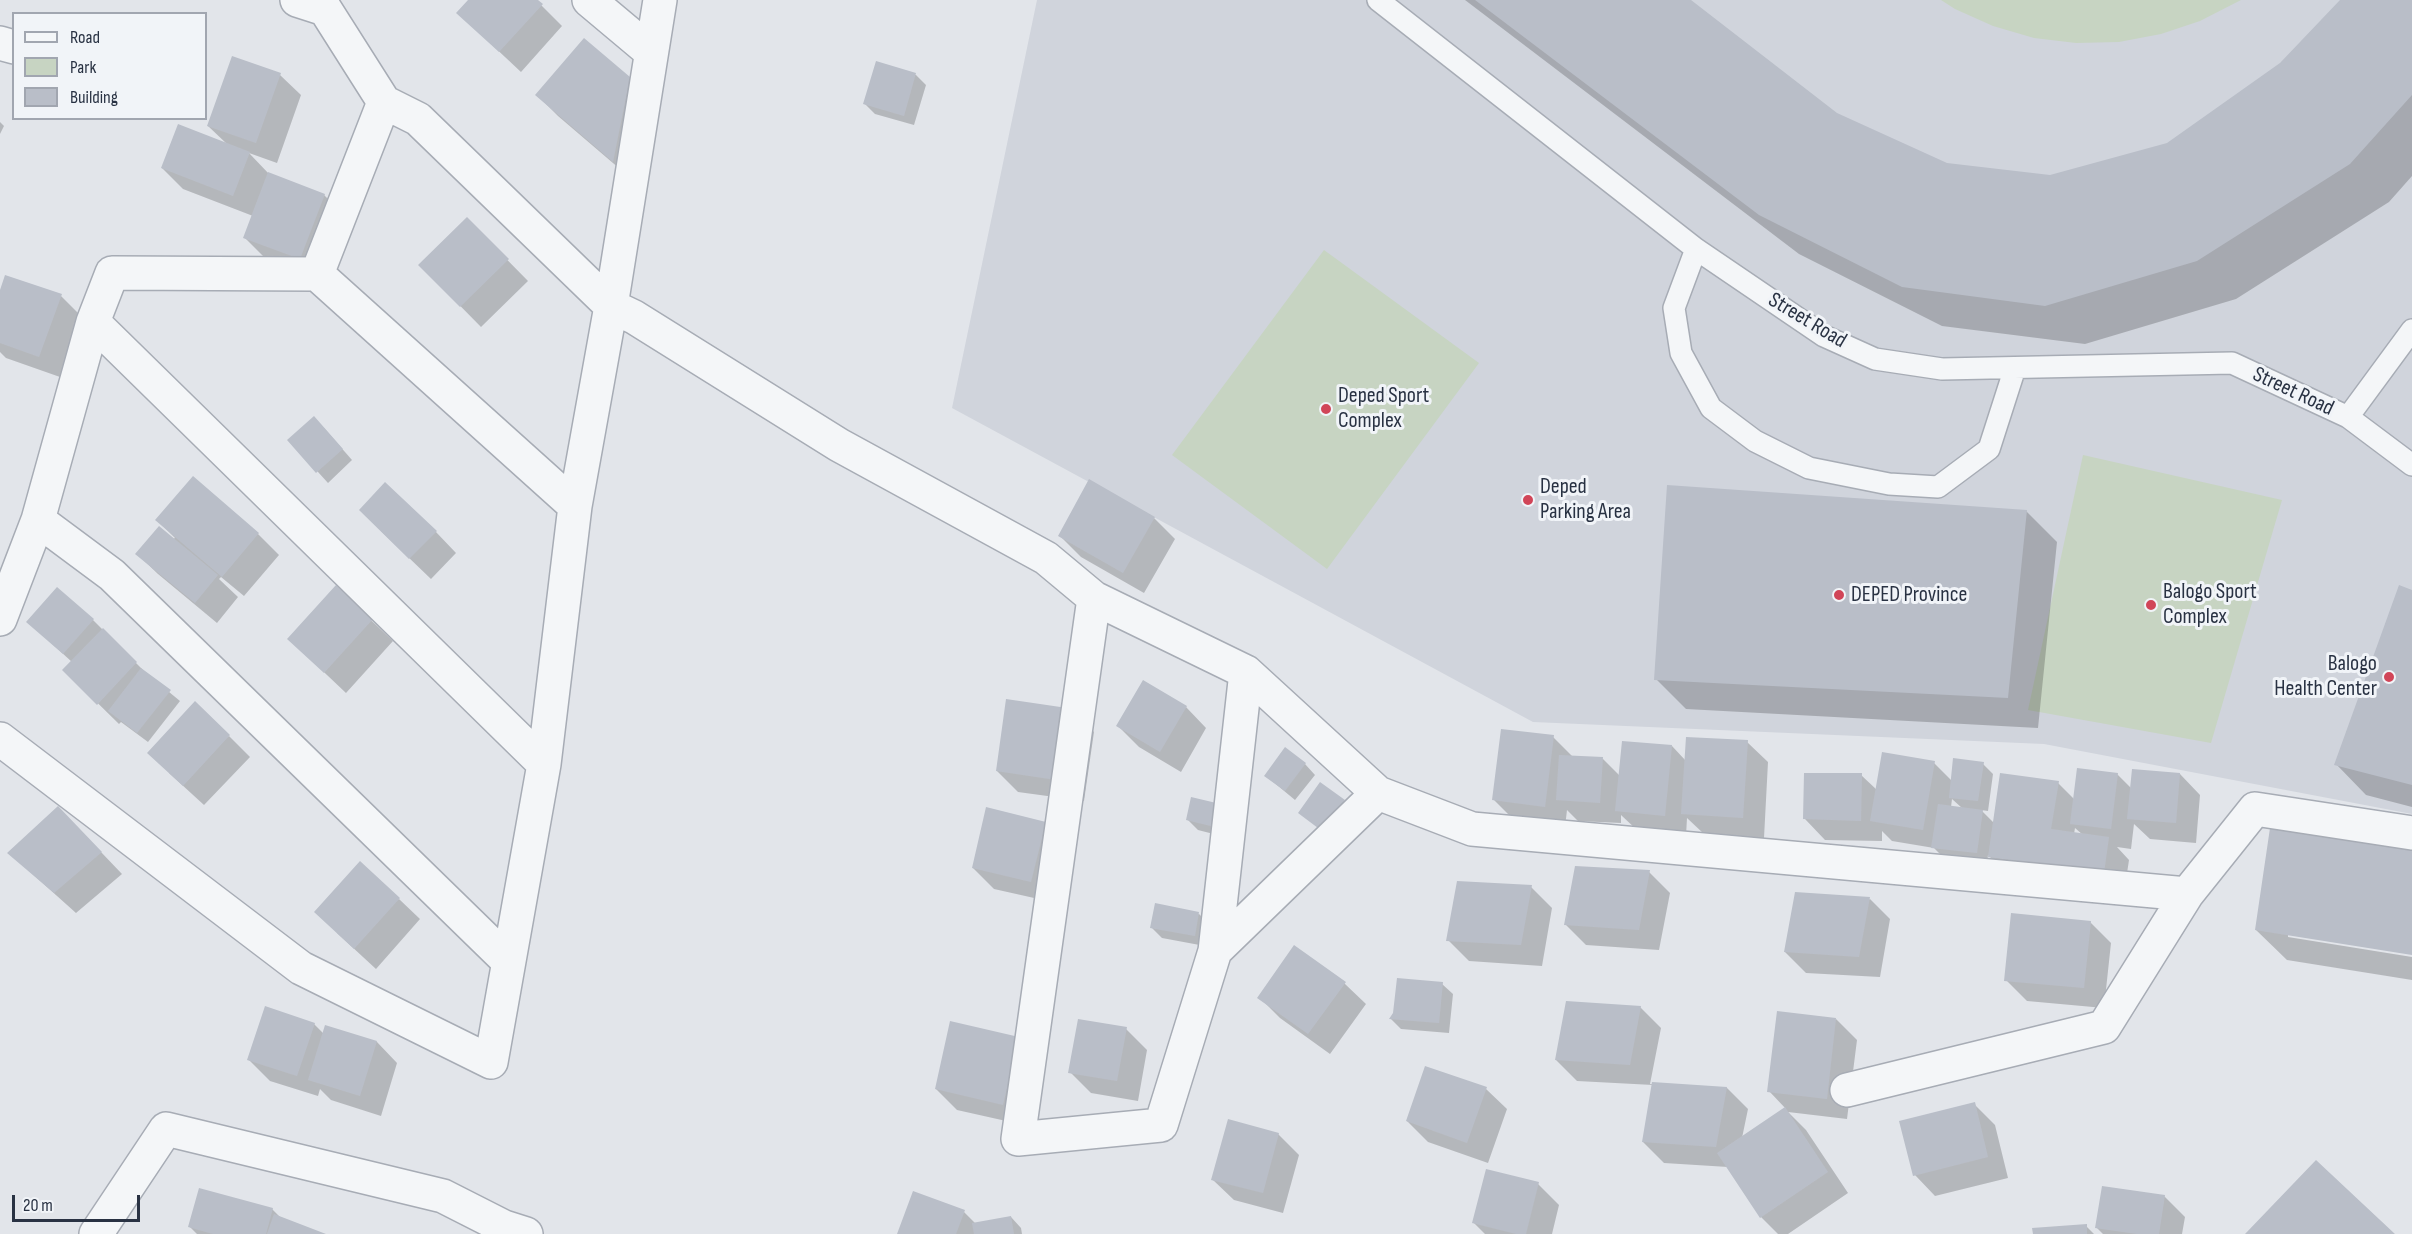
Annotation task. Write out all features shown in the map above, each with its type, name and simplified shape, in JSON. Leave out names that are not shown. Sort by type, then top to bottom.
[{"type":"street","points":[[297,0],[325,9],[384,102],[418,119],[610,306],[634,317],[839,445],[1046,558],[1094,598],[1246,672],[1378,794],[1472,829],[2187,894]]},
{"type":"street","points":[[589,0],[651,52]]},
{"type":"street","points":[[0,739],[301,968],[491,1062],[544,765],[575,506],[660,0]]},
{"type":"street","points":[[317,274],[384,102]]},
{"type":"street","points":[[0,620],[38,520],[93,322],[112,273],[317,274],[575,506]]},
{"type":"street","points":[[93,322],[544,765]]},
{"type":"street","points":[[38,520],[112,574],[508,960]]},
{"type":"street","points":[[1094,598],[1018,1139],[1161,1125],[1215,951],[1246,672]]},
{"type":"street","points":[[1215,951],[1378,794]]},
{"type":"street","points":[[1847,1090],[2104,1027],[2187,894],[2255,810],[2412,833]]},
{"type":"street","points":[[96,1234],[166,1129],[443,1196],[504,1227],[526,1234]]},
{"type":"lane","name":"Street Road","points":[[1378,0],[1696,249],[1824,336],[1875,359],[1942,369],[2232,363],[2348,417],[2412,465]]},
{"type":"lane","points":[[1696,249],[1674,308],[1682,353],[1711,408],[1755,441],[1809,468],[1889,484],[1938,487],[1989,449],[2015,368]]},
{"type":"lane","points":[[2348,417],[2412,330]]},
{"type":"shaded area","points":[[1037,0],[2412,0],[2412,814],[2044,744],[1533,722],[952,408]]},
{"type":"green space","points":[[1941,0],[2241,0],[2200,21],[2161,34],[2119,42],[2076,43],[2034,38],[1993,26]]},
{"type":"green space","name":"Deped Sport Complex","points":[[1324,250],[1479,363],[1327,569],[1172,455]]},
{"type":"green space","name":"Balogo Sport Complex","points":[[2083,455],[2282,500],[2211,743],[2028,710]]},
{"type":"building","points":[[468,0],[538,0],[543,4],[499,52],[456,13]]},
{"type":"building","points":[[1475,0],[1691,0],[1837,113],[1947,163],[2050,175],[2167,143],[2280,63],[2340,0],[2412,0],[2412,95],[2350,164],[2197,261],[2045,306],[1902,287],[1759,215]]},
{"type":"building","points":[[584,38],[630,77],[613,162],[535,95]]},
{"type":"building","points":[[232,56],[281,73],[256,143],[207,126]]},
{"type":"building","points":[[876,61],[916,73],[904,116],[863,104]]},
{"type":"building","points":[[178,124],[250,152],[233,196],[161,168]]},
{"type":"building","points":[[268,172],[325,194],[300,259],[243,238]]},
{"type":"building","points":[[467,217],[509,259],[460,307],[418,265]]},
{"type":"building","points":[[5,275],[62,294],[39,357],[0,343],[0,290]]},
{"type":"building","points":[[314,416],[343,449],[316,473],[287,440]]},
{"type":"building","points":[[193,476],[259,533],[222,577],[155,520]]},
{"type":"building","points":[[1089,479],[1155,517],[1123,573],[1058,536]]},
{"type":"building","points":[[385,482],[437,531],[409,559],[359,510]]},
{"type":"building","name":"DEPED Province","points":[[1667,485],[2027,510],[2008,698],[1654,680]]},
{"type":"building","points":[[159,526],[218,575],[195,603],[135,554]]},
{"type":"building","points":[[336,585],[373,619],[324,673],[287,639]]},
{"type":"building","name":"Balogo Health Center","points":[[2399,585],[2412,590],[2412,785],[2334,765]]},
{"type":"building","points":[[57,587],[94,619],[63,654],[26,622]]},
{"type":"building","points":[[103,628],[137,662],[97,705],[62,670]]},
{"type":"building","points":[[141,668],[171,690],[137,733],[108,711]]},
{"type":"building","points":[[1143,680],[1187,706],[1160,752],[1116,726]]},
{"type":"building","points":[[1006,699],[1074,709],[1063,781],[996,771]]},
{"type":"building","points":[[195,701],[230,735],[183,786],[147,753]]},
{"type":"building","points":[[1501,729],[1554,735],[1545,807],[1492,800]]},
{"type":"building","points":[[1686,737],[1748,740],[1743,818],[1681,814]]},
{"type":"building","points":[[1622,741],[1672,745],[1665,816],[1615,811]]},
{"type":"building","points":[[1285,747],[1306,763],[1285,791],[1264,776]]},
{"type":"building","points":[[1882,752],[1935,761],[1923,830],[1870,821]]},
{"type":"building","points":[[1559,755],[1603,757],[1600,803],[1556,800]]},
{"type":"building","points":[[1953,758],[1984,762],[1978,801],[1949,798]]},
{"type":"building","points":[[2077,768],[2118,773],[2111,829],[2070,824]]},
{"type":"building","points":[[2132,769],[2180,773],[2176,823],[2127,819]]},
{"type":"building","points":[[1804,773],[1862,773],[1861,821],[1803,819]]},
{"type":"building","points":[[2000,773],[2059,781],[2051,829],[2109,837],[2104,873],[1988,857]]},
{"type":"building","points":[[1320,782],[1345,800],[1322,831],[1298,813]]},
{"type":"building","points":[[1191,797],[1229,806],[1223,829],[1186,820]]},
{"type":"building","points":[[1938,804],[1983,810],[1977,853],[1931,848]]},
{"type":"building","points":[[58,806],[102,852],[54,893],[7,853]]},
{"type":"building","points":[[986,807],[1046,822],[1031,882],[972,868]]},
{"type":"building","points":[[2270,828],[2412,844],[2412,955],[2255,930]]},
{"type":"building","points":[[360,861],[400,898],[354,949],[314,912]]},
{"type":"building","points":[[1575,866],[1650,870],[1639,930],[1564,925]]},
{"type":"building","points":[[1457,881],[1532,885],[1521,945],[1446,941]]},
{"type":"building","points":[[1795,892],[1870,897],[1859,957],[1784,952]]},
{"type":"building","points":[[1155,903],[1199,912],[1195,936],[1150,928]]},
{"type":"building","points":[[2011,913],[2091,921],[2084,988],[2004,981]]},
{"type":"building","points":[[1294,945],[1346,982],[1308,1034],[1257,998]]},
{"type":"building","points":[[1397,978],[1443,982],[1439,1023],[1389,1019],[1393,1013]]},
{"type":"building","points":[[1566,1001],[1641,1006],[1630,1065],[1555,1060]]},
{"type":"building","points":[[265,1006],[315,1023],[297,1076],[247,1060]]},
{"type":"building","points":[[1777,1011],[1836,1018],[1827,1099],[1767,1092]]},
{"type":"building","points":[[1078,1019],[1127,1027],[1117,1081],[1068,1073]]},
{"type":"building","points":[[950,1021],[1019,1037],[1003,1105],[935,1089]]},
{"type":"building","points":[[325,1025],[377,1041],[360,1096],[308,1080]]},
{"type":"building","points":[[1425,1066],[1487,1087],[1467,1143],[1406,1121]]},
{"type":"building","points":[[1652,1082],[1727,1087],[1716,1147],[1642,1142]]},
{"type":"building","points":[[1975,1102],[1988,1157],[1913,1176],[1899,1121]]},
{"type":"building","points":[[1785,1107],[1828,1172],[1760,1218],[1717,1153]]},
{"type":"building","points":[[1228,1119],[1279,1133],[1263,1193],[1211,1180]]},
{"type":"building","points":[[2316,1160],[2395,1234],[2245,1234]]},
{"type":"building","points":[[1486,1169],[1539,1182],[1526,1234],[1516,1234],[1472,1223]]},
{"type":"building","points":[[2102,1186],[2165,1195],[2159,1234],[2137,1234],[2095,1228]]},
{"type":"building","points":[[199,1188],[273,1208],[266,1234],[213,1234],[188,1227]]},
{"type":"building","points":[[913,1191],[965,1210],[956,1234],[897,1234]]},
{"type":"building","points":[[274,1214],[326,1234],[267,1234]]},
{"type":"building","points":[[1011,1216],[1014,1234],[974,1234],[972,1223]]},
{"type":"building","points":[[2087,1224],[2087,1234],[2033,1234],[2032,1228]]},
{"type":"place","name":"Deped Sport Complex","points":[[1326,409]]},
{"type":"place","name":"Deped Parking Area","points":[[1528,500]]},
{"type":"place","name":"DEPED Province","points":[[1839,595]]},
{"type":"place","name":"Balogo Sport Complex","points":[[2151,605]]},
{"type":"place","name":"Balogo Health Center","points":[[2389,677]]}]
